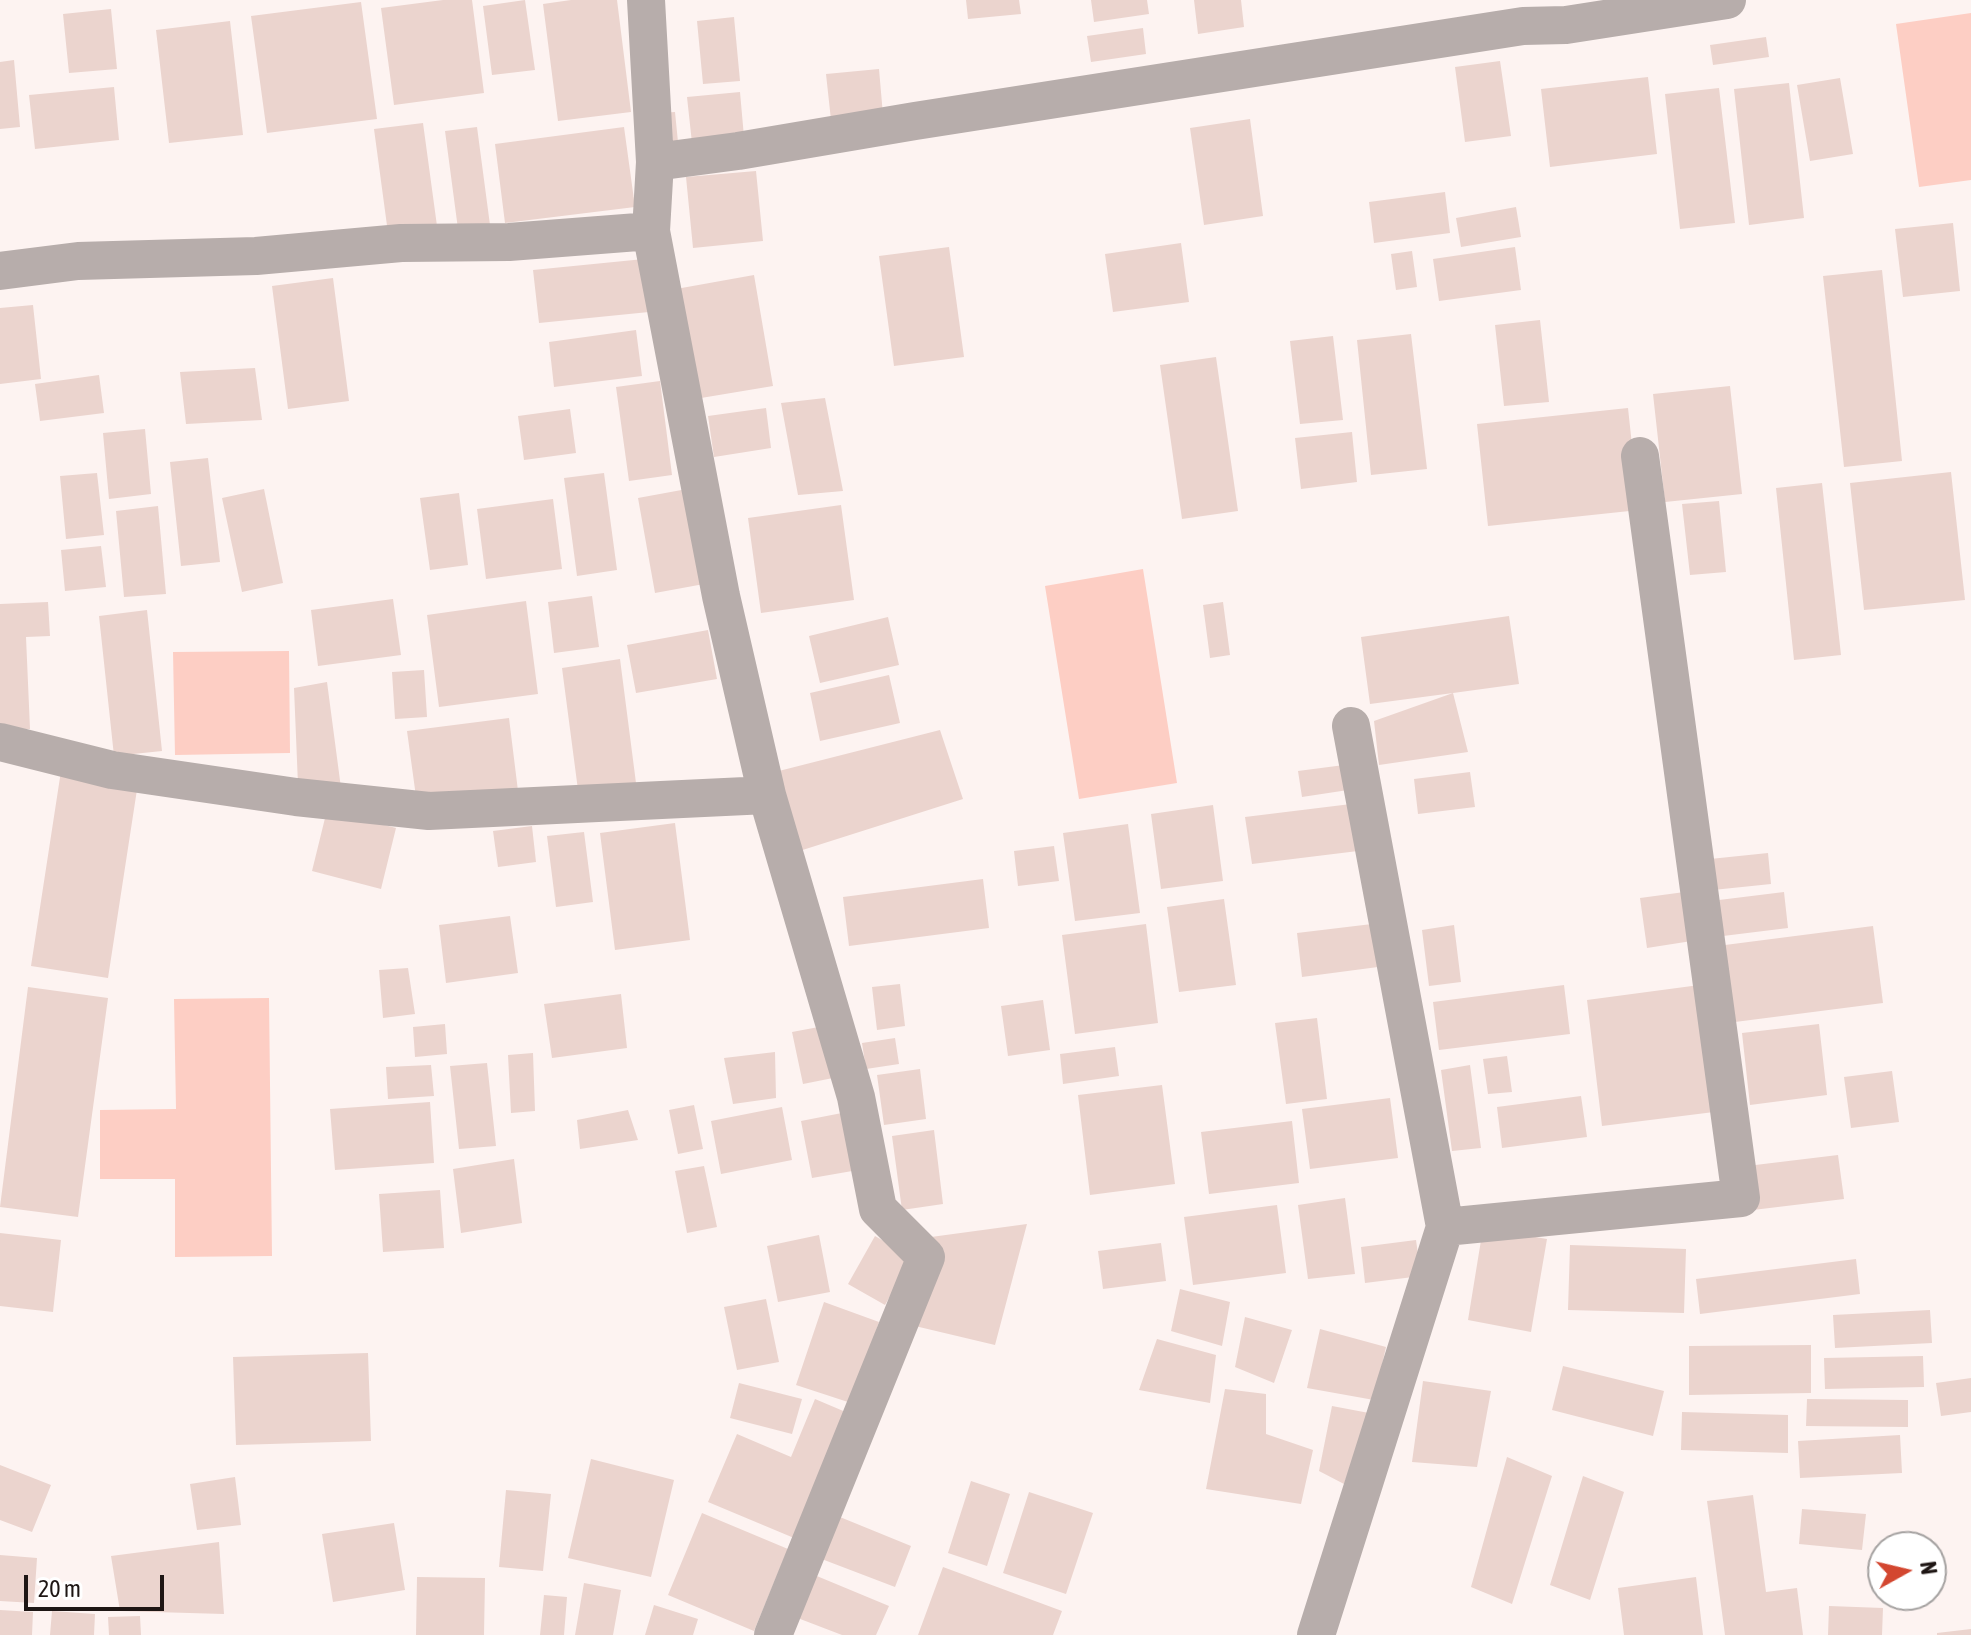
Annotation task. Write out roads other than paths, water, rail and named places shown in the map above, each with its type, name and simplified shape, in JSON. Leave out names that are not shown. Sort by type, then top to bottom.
[{"type":"street","points":[[646,0],[655,162],[651,231],[721,596],[767,795],[856,1097],[878,1209],[926,1257],[773,1635]]},
{"type":"street","points":[[655,162],[1523,26],[1566,25],[1727,0]]},
{"type":"street","points":[[0,271],[78,261],[256,256],[401,243],[509,242],[651,231]]},
{"type":"street","points":[[1445,1227],[1741,1198],[1640,456]]},
{"type":"street","points":[[1316,1635],[1445,1227],[1351,726]]},
{"type":"street","points":[[0,742],[112,770],[296,797],[429,811],[767,795]]}]
